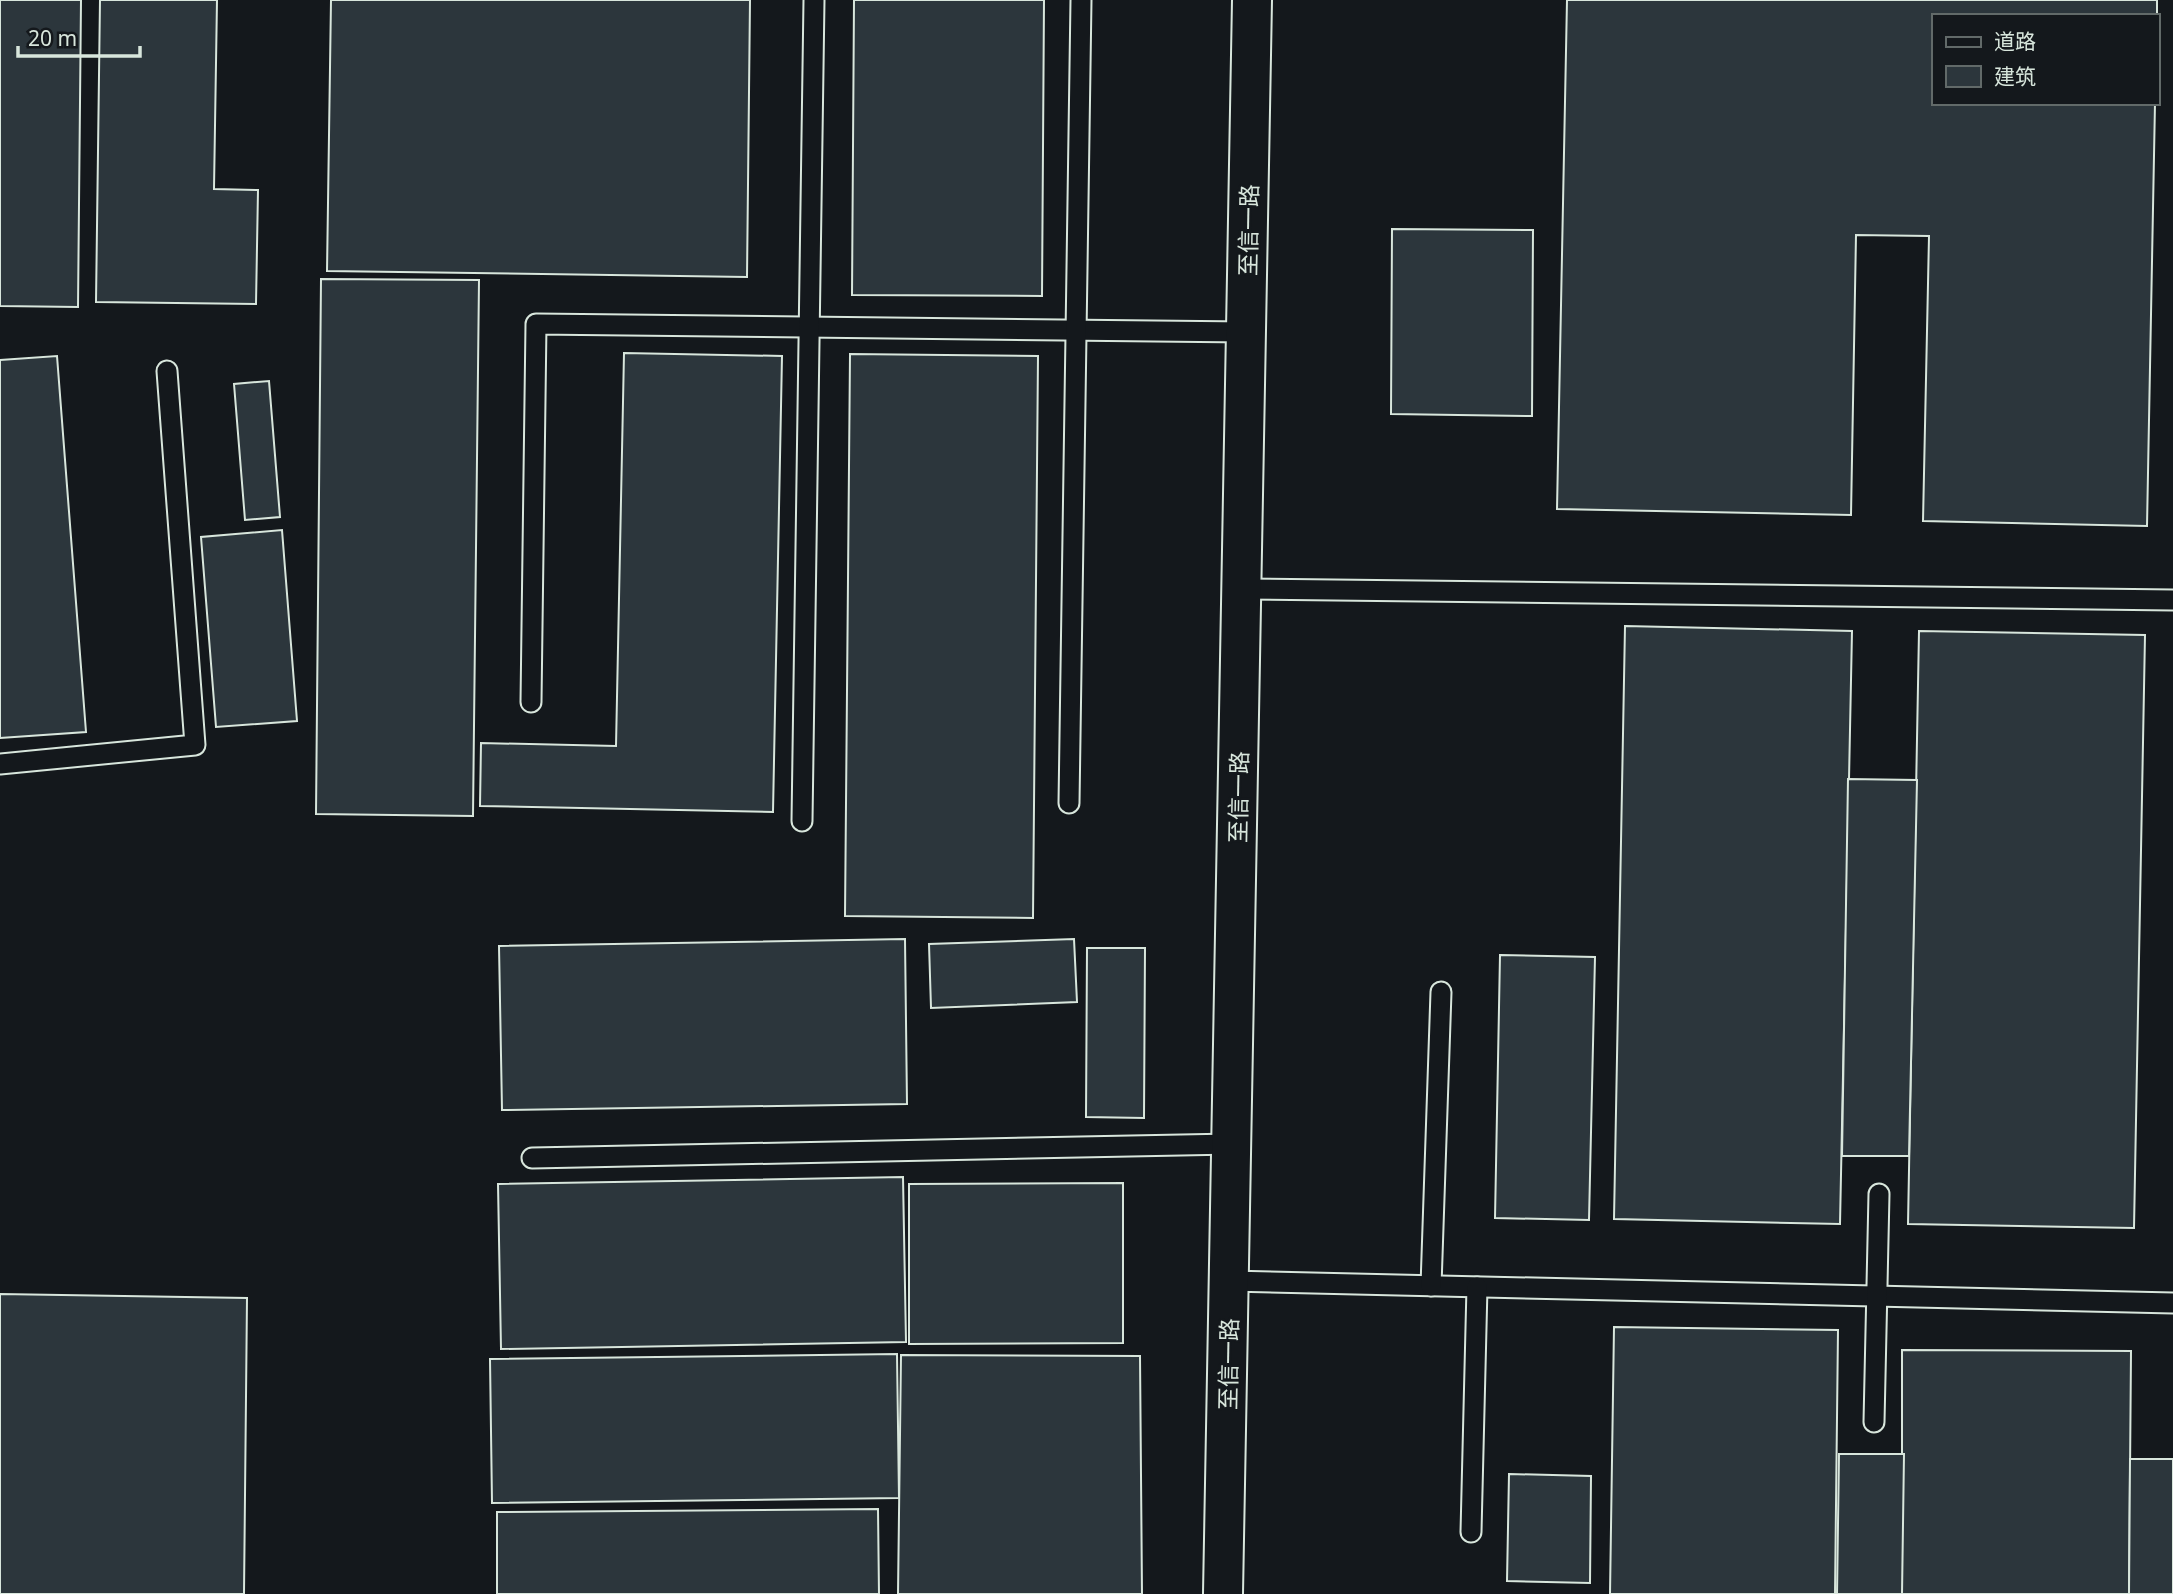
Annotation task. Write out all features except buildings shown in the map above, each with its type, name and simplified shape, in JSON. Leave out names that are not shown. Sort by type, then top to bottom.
[{"type":"street","name":"至信一路","points":[[1223,1594],[1252,0]]},
{"type":"lane","points":[[802,821],[814,0]]},
{"type":"lane","points":[[1069,803],[1081,0]]},
{"type":"lane","points":[[531,702],[536,324],[1246,332]]},
{"type":"lane","points":[[0,764],[194,745],[167,371]]},
{"type":"lane","points":[[1241,589],[2173,600]]},
{"type":"lane","points":[[1431,1286],[1441,992]]},
{"type":"lane","points":[[532,1158],[1232,1144]]},
{"type":"lane","points":[[1874,1422],[1879,1194]]},
{"type":"lane","points":[[1229,1282],[2173,1303]]},
{"type":"lane","points":[[1471,1532],[1476,1287]]}]
